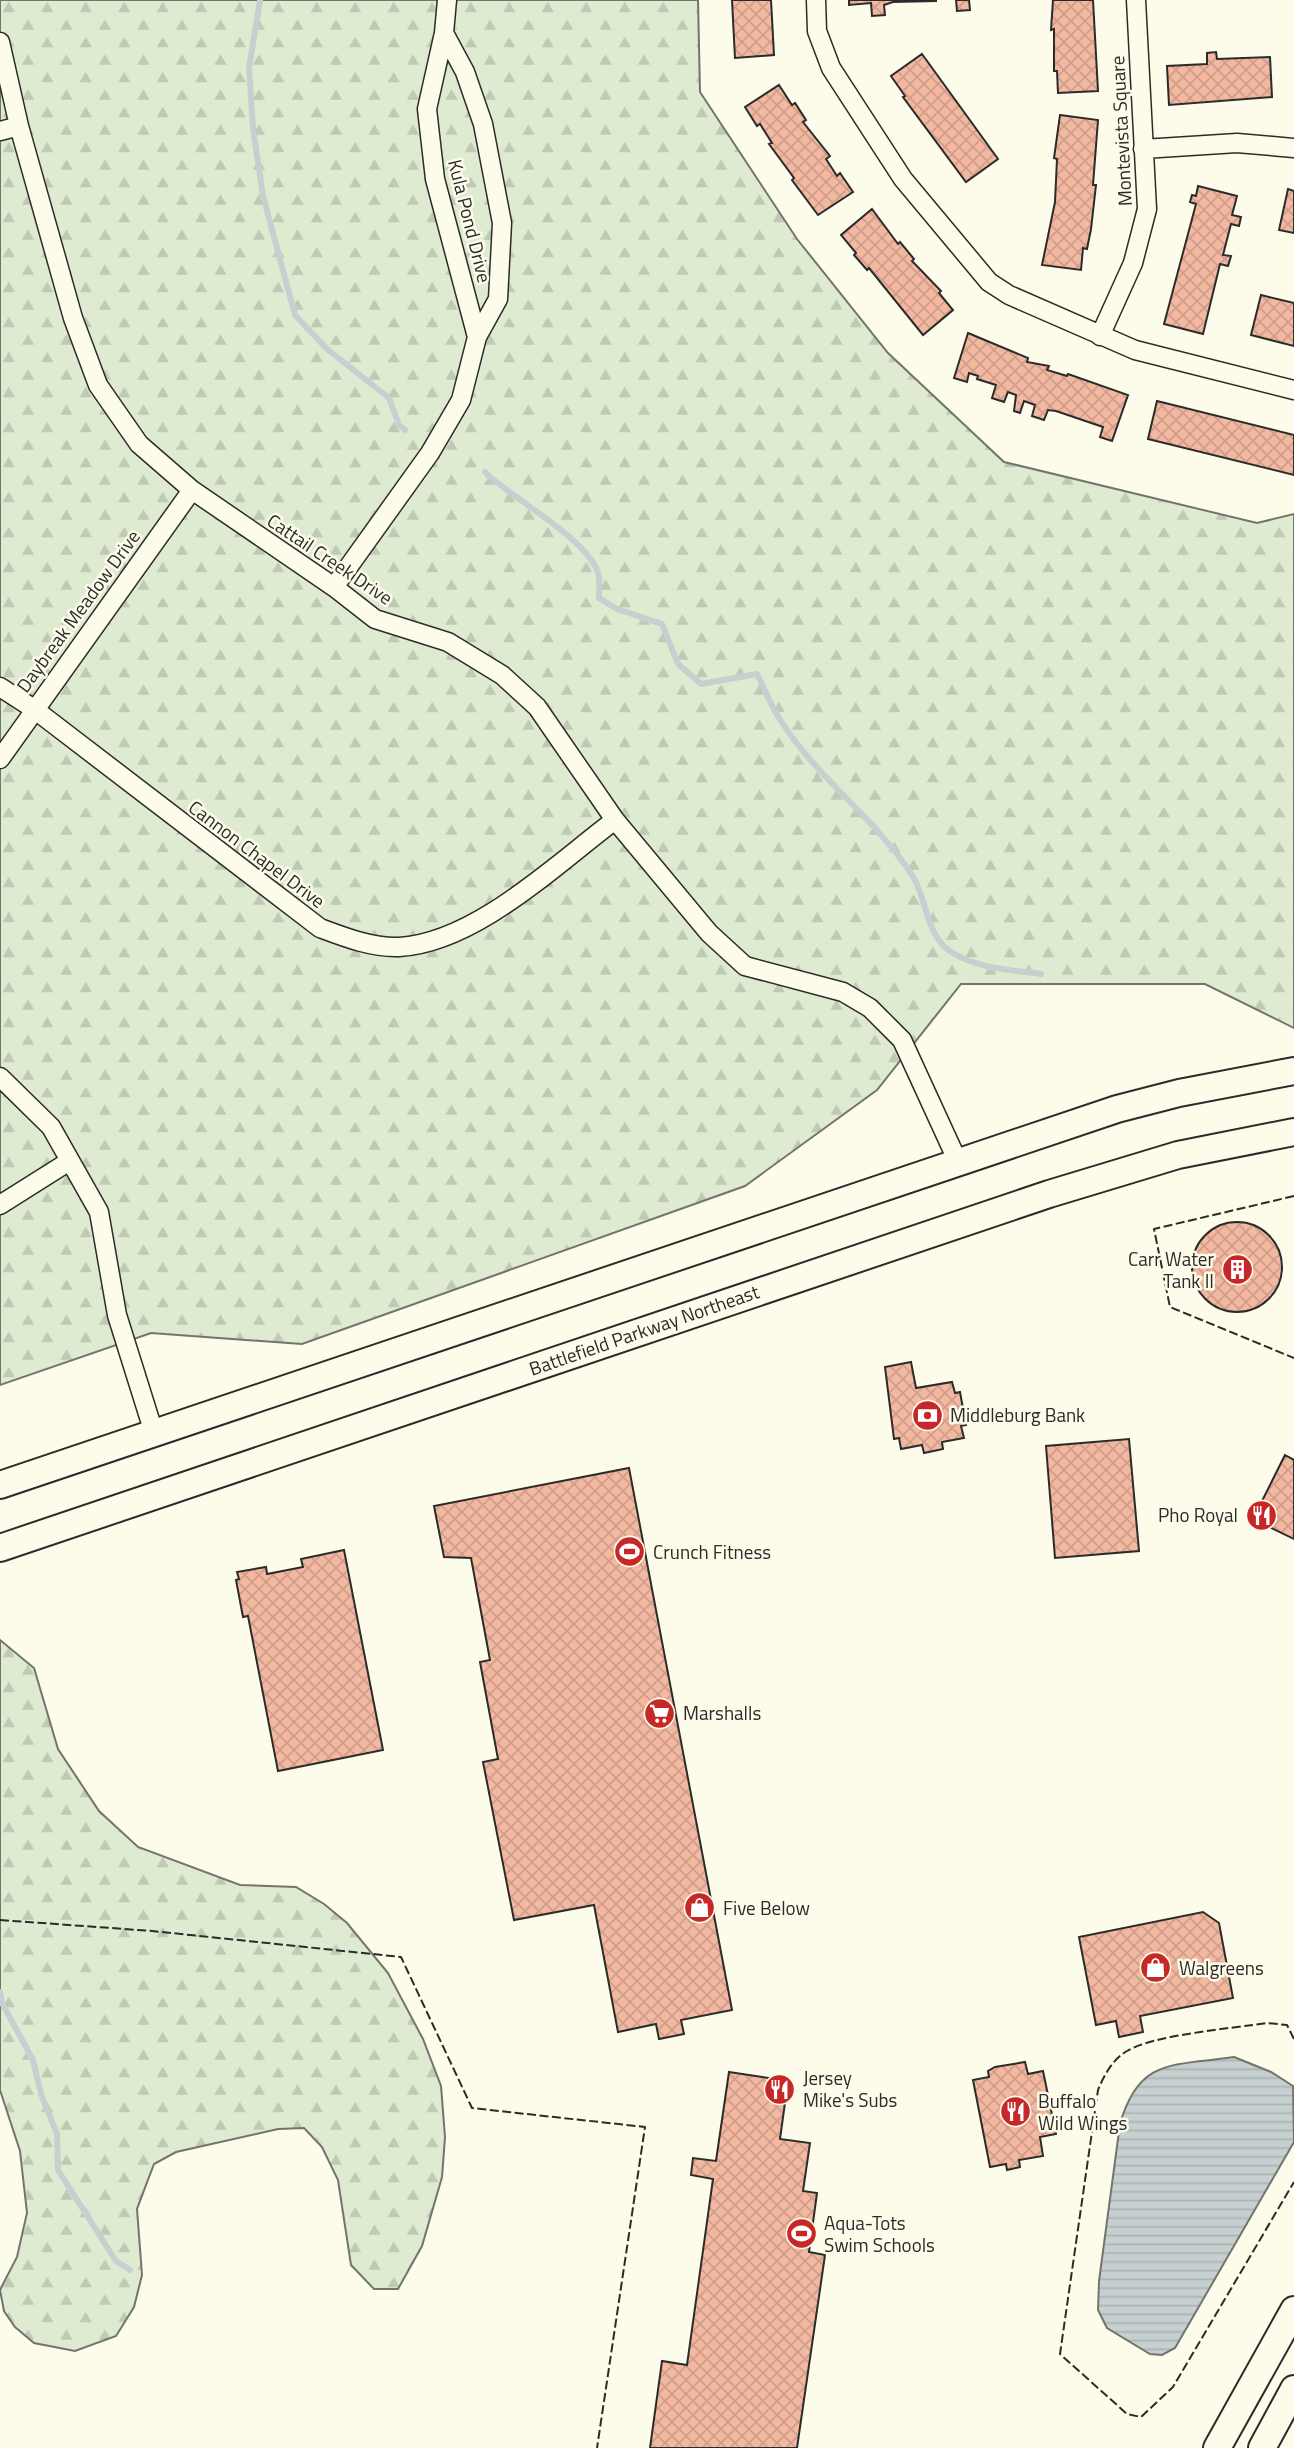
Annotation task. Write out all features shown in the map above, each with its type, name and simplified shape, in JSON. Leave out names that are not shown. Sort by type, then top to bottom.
[{"type":"main road","points":[[0,1485],[1117,1109],[1179,1093],[1294,1071]]},
{"type":"main road","name":"Battlefield Parkway Northeast","points":[[0,1548],[1049,1194],[1178,1155],[1294,1132]]},
{"type":"main road","points":[[1217,2448],[1294,2310]]},
{"type":"main road","points":[[1262,2448],[1294,2389]]},
{"type":"street","name":"Kula Pond Drive","points":[[447,0],[444,33],[427,109],[435,180],[477,337]]},
{"type":"street","points":[[816,0],[817,32],[831,68],[903,179],[989,282],[1009,295],[1135,350],[1294,390]]},
{"type":"street","name":"Montevista Square","points":[[1100,336],[1133,262],[1147,209],[1136,0]]},
{"type":"street","name":"Kula Pond Drive","points":[[334,587],[430,453],[461,400],[477,337],[498,299],[502,223],[483,124],[465,72],[444,33]]},
{"type":"street","name":"Cattail Creek Drive","points":[[0,42],[19,126],[73,318],[98,385],[139,444],[192,490],[334,587],[375,619],[449,642],[502,675],[537,707],[615,820],[709,933],[745,966],[843,992],[870,1008],[901,1040],[958,1162]]},
{"type":"street","points":[[0,131],[19,126]]},
{"type":"street","points":[[1143,149],[1237,143],[1294,148]]},
{"type":"street","name":"Daybreak Meadow Drive","points":[[0,758],[192,490]]},
{"type":"street","name":"Cannon Chapel Drive","points":[[0,687],[33,709],[320,928],[353,940],[398,947],[445,938],[486,917],[615,820]]},
{"type":"street","points":[[0,1077],[51,1127],[99,1212],[117,1315],[154,1433]]},
{"type":"street","points":[[0,1205],[68,1161]]},
{"type":"green space","points":[[0,0],[698,0],[700,92],[797,239],[888,353],[1004,462],[1257,523],[1294,514],[1294,1028],[1205,984],[961,984],[877,1090],[745,1186],[302,1344],[151,1333],[0,1385]]},
{"type":"green space","points":[[0,1640],[34,1668],[58,1749],[99,1811],[138,1847],[240,1885],[296,1887],[324,1904],[347,1923],[388,1973],[423,2039],[441,2086],[445,2137],[442,2177],[422,2246],[398,2289],[374,2289],[351,2265],[338,2180],[322,2147],[304,2128],[278,2129],[176,2152],[154,2164],[137,2209],[142,2275],[134,2307],[116,2336],[75,2351],[34,2343],[15,2327],[4,2311],[0,2290],[17,2257],[27,2213],[20,2151],[0,2090]]},
{"type":"shaded area","points":[[1234,2057],[1271,2072],[1293,2086],[1294,2142],[1175,2348],[1162,2355],[1150,2354],[1107,2328],[1098,2310],[1099,2281],[1120,2124],[1137,2087],[1149,2076],[1177,2064]]},
{"type":"building","points":[[732,0],[771,0],[774,55],[735,58]]},
{"type":"building","points":[[849,0],[936,1],[893,2],[884,5],[885,15],[872,16],[871,3],[849,5]]},
{"type":"building","points":[[956,0],[969,0],[970,10],[957,11]]},
{"type":"building","points":[[1053,0],[1093,0],[1098,91],[1058,93],[1057,71],[1054,71],[1054,29],[1051,30]]},
{"type":"building","points":[[1216,52],[1217,59],[1270,57],[1272,97],[1169,105],[1167,66],[1207,64],[1207,53]]},
{"type":"building","points":[[922,54],[998,159],[966,182],[903,97],[905,96],[891,76]]},
{"type":"building","points":[[779,85],[792,105],[795,103],[806,120],[803,122],[830,156],[826,159],[837,176],[840,173],[853,192],[818,215],[769,144],[772,143],[760,124],[757,126],[745,107]]},
{"type":"building","points":[[1060,115],[1098,120],[1093,185],[1096,185],[1091,229],[1087,249],[1083,248],[1081,270],[1042,265],[1055,202],[1057,159],[1054,158]]},
{"type":"building","points":[[1198,186],[1237,196],[1232,215],[1241,217],[1239,226],[1231,224],[1223,255],[1231,256],[1228,266],[1220,264],[1203,334],[1164,324],[1196,204],[1190,202],[1192,195],[1196,196]]},
{"type":"building","points":[[1288,189],[1294,191],[1294,233],[1279,230]]},
{"type":"building","points":[[872,209],[898,244],[900,242],[914,259],[912,261],[941,291],[939,293],[953,310],[923,335],[869,268],[867,270],[854,255],[856,253],[841,235]]},
{"type":"building","points":[[1261,295],[1294,303],[1294,346],[1251,335]]},
{"type":"building","points":[[968,333],[1028,358],[1027,362],[1049,366],[1047,370],[1067,376],[1068,374],[1128,395],[1112,441],[1100,437],[1103,427],[1056,411],[1048,410],[1044,420],[1032,416],[1035,405],[1024,401],[1020,413],[1014,411],[1016,395],[1008,392],[1004,402],[992,398],[996,385],[977,379],[978,376],[969,373],[967,382],[954,378]]},
{"type":"building","points":[[1157,401],[1294,435],[1294,475],[1148,439]]},
{"type":"building","name":"Carr Water Tank II","points":[[1237,1222],[1254,1226],[1269,1235],[1278,1250],[1282,1267],[1278,1284],[1269,1299],[1254,1308],[1237,1312],[1220,1308],[1205,1299],[1196,1284],[1192,1267],[1196,1250],[1205,1235],[1220,1226]]},
{"type":"building","name":"Middleburg Bank","points":[[911,1362],[916,1388],[952,1382],[955,1393],[960,1392],[966,1425],[961,1426],[964,1438],[942,1442],[943,1449],[924,1453],[922,1445],[901,1449],[899,1438],[894,1439],[885,1367]]},
{"type":"building","points":[[1129,1439],[1139,1551],[1055,1558],[1046,1446]]},
{"type":"building","points":[[1285,1455],[1294,1460],[1294,1539],[1253,1519]]},
{"type":"building","points":[[629,1468],[732,2010],[681,2020],[684,2034],[659,2039],[656,2024],[618,2032],[594,1905],[514,1920],[483,1762],[498,1759],[480,1662],[490,1660],[471,1558],[444,1557],[434,1506]]},
{"type":"building","points":[[344,1550],[383,1750],[278,1771],[248,1616],[243,1617],[237,1572],[266,1567],[267,1574],[303,1567],[301,1559]]},
{"type":"building","name":"Walgreens","points":[[1203,1912],[1219,1923],[1233,1998],[1140,2016],[1143,2032],[1119,2037],[1116,2021],[1096,2025],[1079,1937]]},
{"type":"building","points":[[1025,2062],[1028,2074],[1043,2071],[1056,2134],[1040,2137],[1043,2156],[1019,2160],[1020,2167],[1007,2170],[1006,2164],[990,2167],[973,2080],[989,2077],[988,2071],[995,2067]]},
{"type":"building","points":[[729,2072],[788,2081],[780,2139],[810,2143],[803,2191],[817,2193],[809,2252],[825,2255],[797,2448],[650,2448],[662,2361],[687,2365],[713,2179],[691,2175],[693,2158],[716,2161]]},
{"type":"waterway","points":[[260,0],[249,68],[253,128],[263,196],[295,315],[327,349],[389,398],[399,425],[405,430]]},
{"type":"waterway","points":[[485,472],[562,531],[589,557],[598,573],[599,598],[617,609],[662,624],[678,664],[701,684],[757,674],[774,710],[795,742],[881,835],[912,875],[932,928],[944,946],[974,962],[1041,974]]},
{"type":"waterway","points":[[0,1992],[2,2003],[33,2060],[41,2094],[57,2134],[58,2170],[116,2261],[130,2270]]},
{"type":"fence","points":[[1294,1196],[1154,1229],[1170,1307],[1294,1358]]},
{"type":"fence","points":[[0,1920],[152,1931],[401,1957],[472,2108],[645,2127],[597,2448]]},
{"type":"fence","points":[[1294,2039],[1287,2025],[1267,2023],[1155,2041],[1139,2045],[1117,2058],[1098,2090],[1060,2354],[1127,2414],[1141,2417],[1173,2387],[1294,2182]]},
{"type":"place","name":"Carr Water Tank II","points":[[1237,1270]]},
{"type":"place","name":"Middleburg Bank","points":[[927,1415]]},
{"type":"place","name":"Pho Royal","points":[[1261,1515]]},
{"type":"place","name":"Crunch Fitness","points":[[630,1552]]},
{"type":"place","name":"Marshalls","points":[[660,1713]]},
{"type":"place","name":"Five Below","points":[[700,1908]]},
{"type":"place","name":"Walgreens","points":[[1156,1968]]},
{"type":"place","name":"Jersey Mike's Subs","points":[[780,2089]]},
{"type":"place","name":"Buffalo Wild Wings","points":[[1015,2112]]},
{"type":"place","name":"Aqua-Tots Swim Schools","points":[[801,2234]]}]
